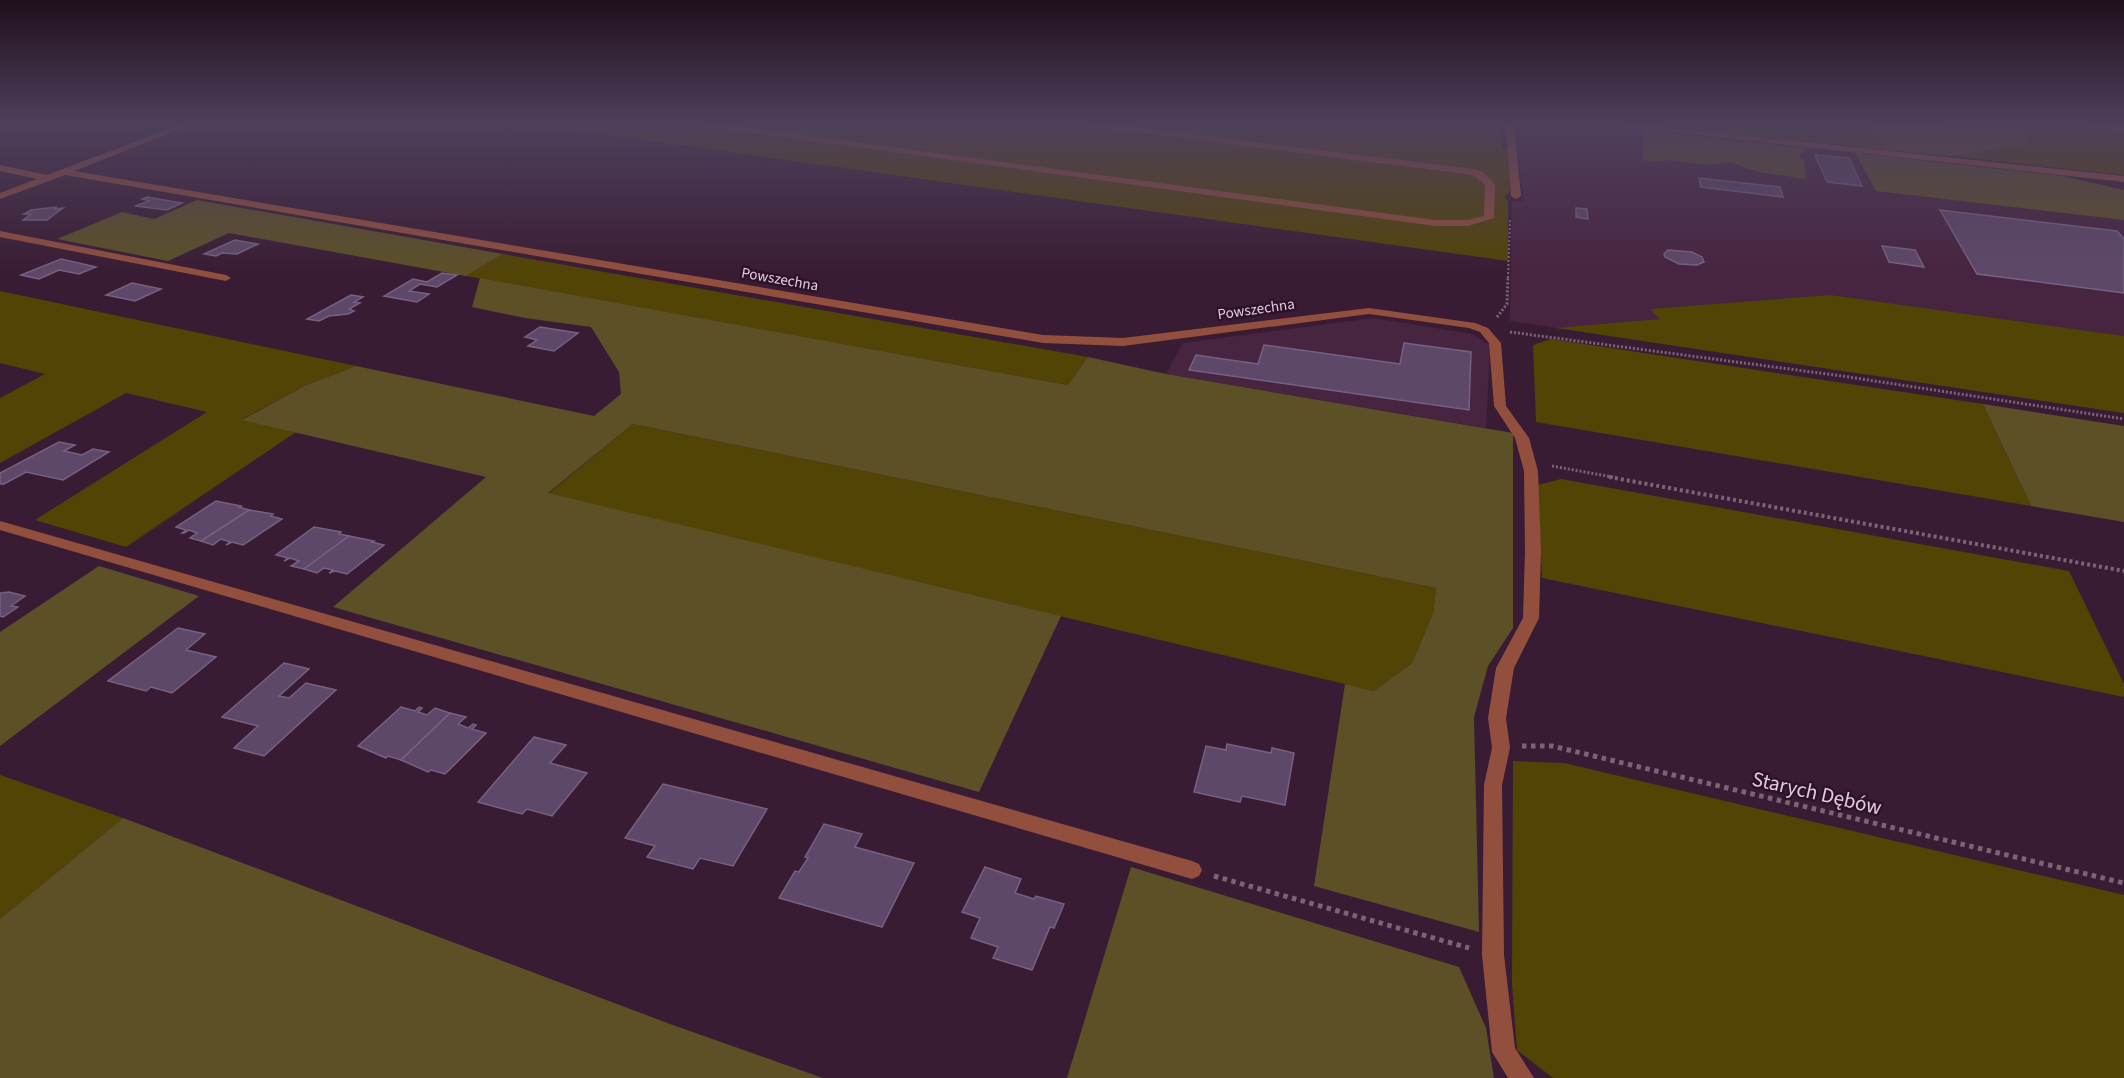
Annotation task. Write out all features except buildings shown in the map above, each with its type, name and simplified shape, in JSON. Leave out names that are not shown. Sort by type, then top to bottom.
[{"type":"street","points":[[25,173],[47,178]]},
{"type":"street","points":[[0,196],[61,173]]},
{"type":"street","name":"Powszechna","points":[[73,173],[1043,339],[1123,342],[1369,310],[1471,325],[1488,333]]},
{"type":"street","points":[[1068,173],[1435,223],[1468,223],[1489,218],[1490,184],[1478,173]]},
{"type":"street","points":[[1514,173],[1516,196]]},
{"type":"street","points":[[2071,173],[2124,179]]},
{"type":"street","points":[[0,234],[226,278]]},
{"type":"street","points":[[1488,333],[1495,342],[1500,405],[1522,438],[1531,471],[1533,551],[1531,618],[1505,668],[1497,718],[1501,748],[1493,785],[1493,955],[1504,1053],[1522,1078]]},
{"type":"street","points":[[0,525],[1192,870]]},
{"type":"path","points":[[1488,333],[1506,304],[1510,261],[1510,199],[1516,196]]},
{"type":"path","points":[[1488,333],[1509,332],[1554,336],[1842,376],[2124,419]]},
{"type":"path","points":[[1527,458],[1563,470],[2124,571]]},
{"type":"path","name":"Starych Dębów","points":[[1501,748],[1552,746],[2124,883]]},
{"type":"path","points":[[1192,870],[1493,955]]},
{"type":"shaded area","points":[[881,173],[1510,173],[1510,192],[1504,197],[1508,201],[1508,261]]},
{"type":"shaded area","points":[[1521,173],[1866,173],[1876,191],[2124,220],[2124,413],[1510,321],[1512,201],[1524,201]]},
{"type":"shaded area","points":[[1768,173],[1805,173],[1806,179]]},
{"type":"shaded area","points":[[1866,173],[2039,173],[2063,176],[2124,190],[2124,220],[1876,191]]},
{"type":"shaded area","points":[[197,200],[503,254],[466,276],[229,233],[168,261],[57,239],[122,212],[154,219]]},
{"type":"shaded area","points":[[503,254],[1088,357],[1068,385],[466,276]]},
{"type":"shaded area","points":[[480,278],[1068,385],[1088,357],[1166,374],[1513,433],[1513,628],[1488,666],[1474,717],[1479,932],[1314,886],[1345,684],[1374,691],[1412,663],[1433,613],[1436,588],[633,424],[548,493],[1061,616],[979,792],[333,607],[486,477],[242,420],[304,386],[356,366],[594,416],[621,394],[619,372],[591,327],[525,318],[472,307]]},
{"type":"shaded area","points":[[0,291],[356,366],[304,386],[243,419],[296,432],[126,547],[35,520],[207,412],[126,393],[0,463],[0,398],[45,374],[0,363]]},
{"type":"shaded area","points":[[1830,295],[2124,336],[2124,413],[1556,328],[1660,319],[1650,309]]},
{"type":"shaded area","points":[[1374,318],[1472,334],[1490,345],[1486,428],[1166,374],[1183,343]]},
{"type":"shaded area","points":[[1551,339],[1983,404],[2031,506],[1536,422],[1533,345]]},
{"type":"shaded area","points":[[1983,404],[2124,426],[2124,522],[2031,506]]},
{"type":"shaded area","points":[[633,424],[1436,588],[1433,613],[1412,663],[1374,691],[548,494]]},
{"type":"shaded area","points":[[1561,479],[2069,571],[2124,684],[2124,697],[1542,578],[1538,485]]},
{"type":"shaded area","points":[[99,566],[199,596],[0,746],[0,632]]},
{"type":"shaded area","points":[[1513,761],[1564,763],[2124,895],[2124,1078],[1553,1078],[1517,1050],[1512,984]]},
{"type":"shaded area","points":[[0,775],[123,818],[0,919]]},
{"type":"shaded area","points":[[123,818],[670,1024],[823,1078],[0,1078],[0,919]]},
{"type":"shaded area","points":[[1131,867],[1459,967],[1486,1028],[1494,1078],[1067,1078]]}]
